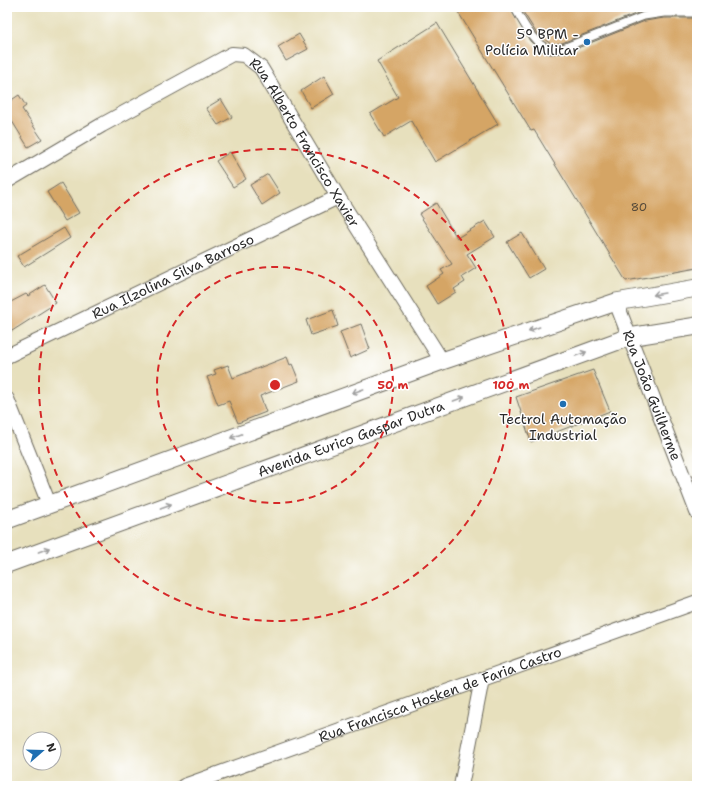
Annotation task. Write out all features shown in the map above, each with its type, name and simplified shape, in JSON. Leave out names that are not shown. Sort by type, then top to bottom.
[{"type":"street","name":"Rua Alberto Francisco Xavier","points":[[7,181],[102,125],[232,54],[244,55],[252,59],[261,68],[338,196],[442,361]]},
{"type":"street","name":"Rua Ilzolina Silva Barroso","points":[[7,356],[338,196]]},
{"type":"street","points":[[7,520],[442,361],[616,302],[697,288]]},
{"type":"street","name":"Rua João Guilherme","points":[[616,302],[697,512]]},
{"type":"street","name":"Avenida Eurico Gaspar Dutra","points":[[7,564],[629,337],[697,326]]},
{"type":"street","points":[[7,399],[49,504]]},
{"type":"street","name":"Rua Francisca Hosken de Faria Castro","points":[[184,786],[697,602]]},
{"type":"street","points":[[461,786],[482,679]]},
{"type":"lane","points":[[514,7],[535,38],[543,45],[551,49],[563,48],[644,16],[664,13],[697,13]]},
{"type":"building","points":[[455,7],[509,7],[530,41],[541,51],[550,54],[565,53],[645,21],[664,18],[697,18],[697,268],[626,281],[534,130],[531,131]]},
{"type":"building","points":[[520,7],[697,8],[664,8],[643,11],[562,43],[551,44],[537,34]]},
{"type":"building","points":[[437,23],[498,124],[435,162],[411,121],[384,137],[370,114],[398,97],[377,61]]},
{"type":"building","points":[[299,34],[308,49],[286,61],[278,47]]},
{"type":"building","points":[[324,76],[334,94],[311,108],[301,91]]},
{"type":"building","points":[[19,95],[26,106],[22,109],[42,139],[28,147],[7,113],[7,103]]},
{"type":"building","points":[[221,99],[232,117],[218,125],[206,108]]},
{"type":"building","points":[[230,152],[246,179],[233,187],[216,161]]},
{"type":"building","points":[[268,174],[280,193],[262,205],[250,185]]},
{"type":"building","points":[[61,183],[79,213],[65,221],[47,192]]},
{"type":"building","points":[[436,203],[457,238],[485,221],[495,237],[467,254],[476,268],[462,277],[465,282],[454,289],[456,292],[437,304],[426,286],[444,274],[441,270],[452,264],[419,214]]},
{"type":"building","points":[[64,228],[70,238],[24,267],[17,256]]},
{"type":"building","points":[[522,233],[544,269],[529,278],[507,242]]},
{"type":"building","points":[[45,285],[56,303],[12,331],[7,322],[7,304],[26,294],[28,296]]},
{"type":"building","points":[[333,310],[338,326],[311,335],[306,320]]},
{"type":"building","points":[[361,324],[370,349],[350,358],[340,332]]},
{"type":"building","points":[[287,357],[290,365],[292,364],[299,381],[260,396],[266,412],[238,423],[229,401],[218,405],[207,377],[216,374],[214,370],[228,365],[233,378]]},
{"type":"building","name":"Tectrol Automação Industrial","points":[[593,370],[610,411],[531,442],[516,397]]},
{"type":"place","name":"5º BPM - Polícia Militar","points":[[587,42]]},
{"type":"place","name":"Tectrol Automação Industrial","points":[[563,404]]}]
